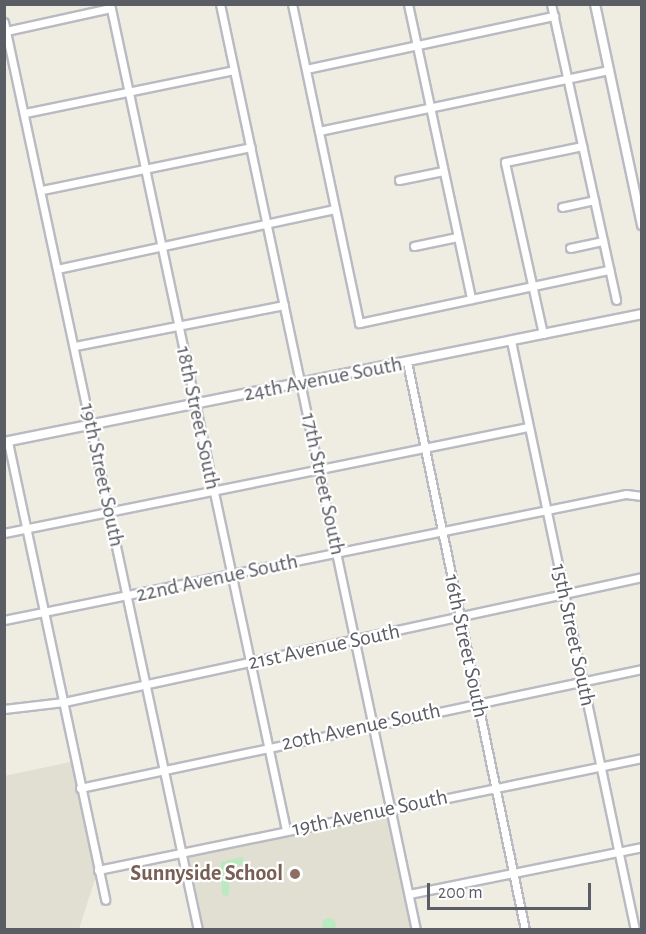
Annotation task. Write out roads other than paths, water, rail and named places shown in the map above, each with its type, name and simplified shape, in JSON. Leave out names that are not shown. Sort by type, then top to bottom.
[{"type":"street","name":"17th Street South","points":[[220,4],[416,930]]},
{"type":"street","points":[[408,4],[471,299]]},
{"type":"street","points":[[551,4],[616,300]]},
{"type":"street","points":[[595,4],[642,225]]},
{"type":"street","points":[[294,5],[360,323],[609,270]]},
{"type":"street","points":[[6,31],[111,6]]},
{"type":"street","name":"18th Street South","points":[[111,6],[286,830]]},
{"type":"street","points":[[306,69],[554,16]]},
{"type":"street","name":"19th Street South","points":[[4,22],[26,113],[57,269],[198,930]]},
{"type":"street","points":[[26,113],[234,70]]},
{"type":"street","points":[[319,131],[609,70]]},
{"type":"street","points":[[543,334],[505,162],[582,146]]},
{"type":"street","points":[[42,190],[251,147]]},
{"type":"street","points":[[399,180],[444,171]]},
{"type":"street","points":[[562,207],[594,200]]},
{"type":"street","points":[[57,269],[335,209]]},
{"type":"street","points":[[414,246],[457,237]]},
{"type":"street","points":[[570,248],[603,241]]},
{"type":"street","points":[[75,346],[284,305]]},
{"type":"street","name":"24th Avenue South","points":[[6,442],[642,314]]},
{"type":"street","name":"15th Street South","points":[[511,341],[634,930]]},
{"type":"street","name":"16th Street South","points":[[407,362],[525,930]]},
{"type":"street","points":[[4,533],[528,427]]},
{"type":"street","points":[[6,442],[105,900]]},
{"type":"street","name":"22nd Avenue South","points":[[4,620],[232,576],[626,494],[642,496]]},
{"type":"street","name":"21st Avenue South","points":[[4,709],[64,702],[642,577]]},
{"type":"street","name":"20th Avenue South","points":[[80,788],[269,746],[642,669]]},
{"type":"street","name":"19th Avenue South","points":[[98,870],[642,758]]},
{"type":"street","points":[[409,894],[642,847]]},
{"type":"place","name":"Sunnyside School","points":[[295,874]]}]
